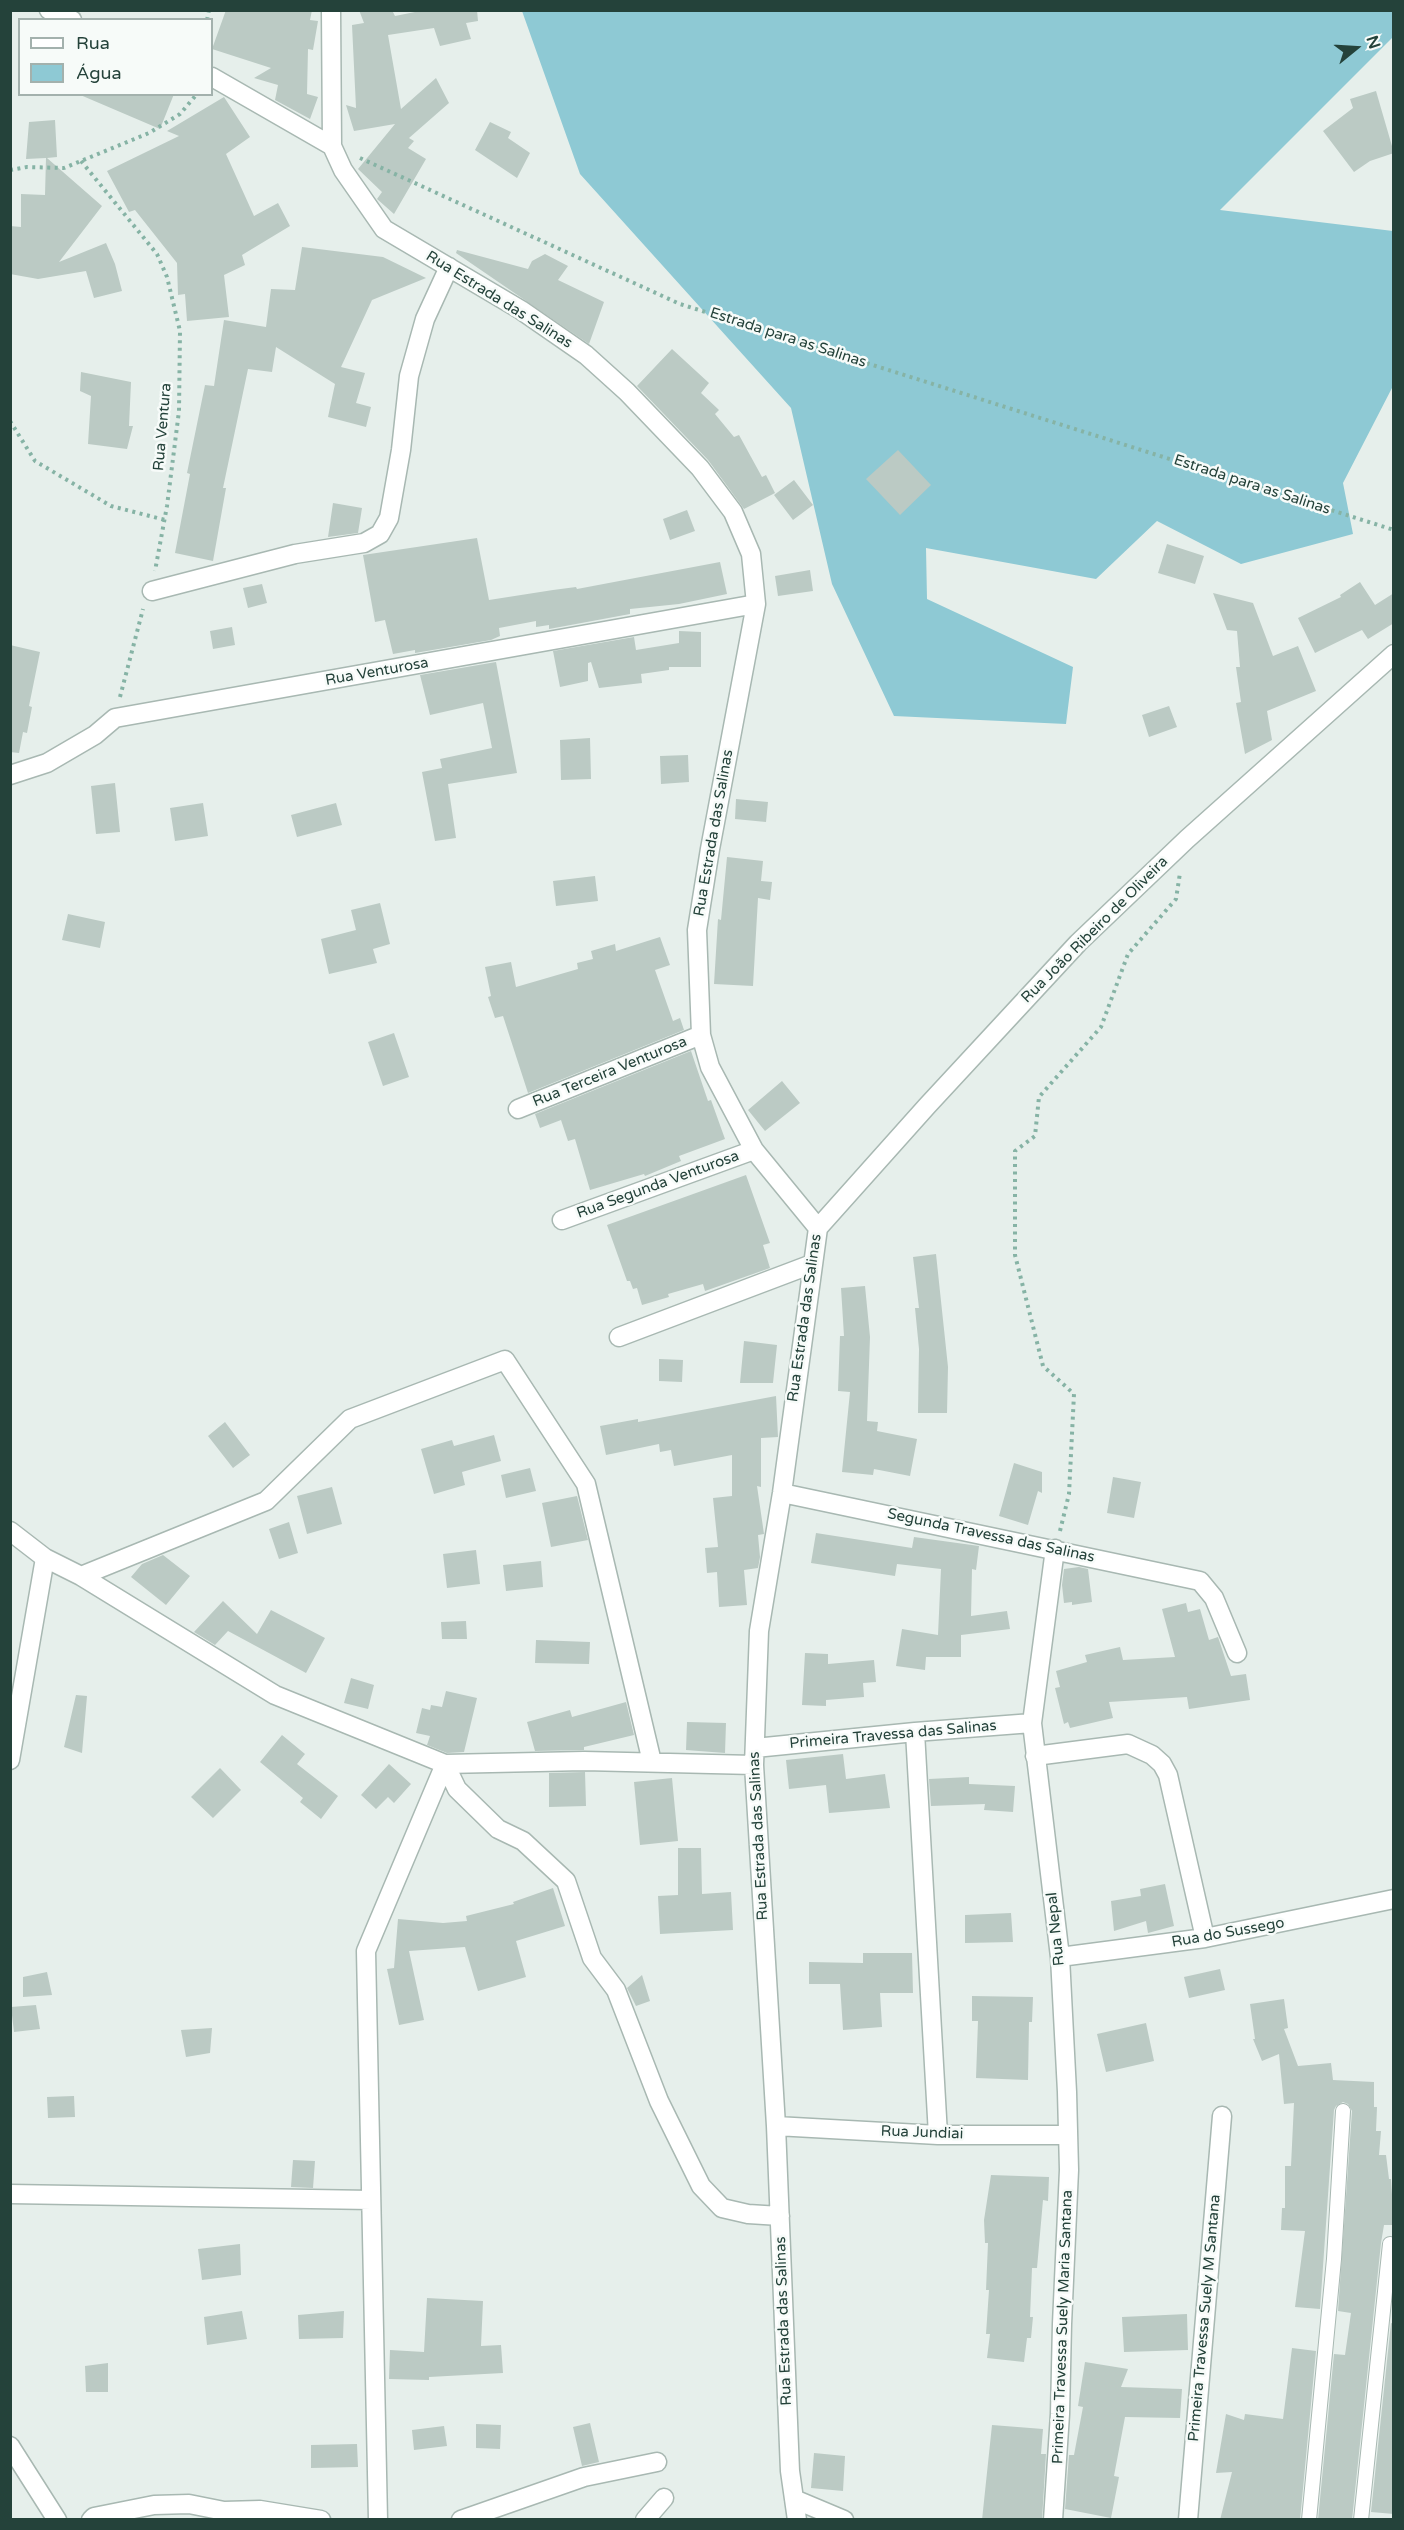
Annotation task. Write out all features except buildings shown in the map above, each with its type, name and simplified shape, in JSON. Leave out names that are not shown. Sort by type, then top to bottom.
[{"type":"street","points":[[49,10],[67,18]]},
{"type":"street","name":"Rua Estrada das Salinas","points":[[331,10],[332,146],[343,170],[384,229],[521,310],[586,355],[627,392],[700,468],[733,512],[751,554],[756,604],[697,930],[701,1035],[710,1067],[754,1150],[818,1228],[782,1493],[759,1631],[754,1756],[776,2126],[789,2460],[797,2520]]},
{"type":"street","points":[[213,78],[332,146]]},
{"type":"street","points":[[152,591],[295,554],[364,543],[380,534],[389,518],[401,450],[409,376],[425,319],[449,267]]},
{"type":"street","name":"Rua Venturosa","points":[[11,778],[46,763],[95,735],[115,718],[756,604]]},
{"type":"street","name":"Rua João Ribeiro de Oliveira","points":[[818,1228],[1078,943],[1187,839],[1394,654]]},
{"type":"street","name":"Rua Terceira Venturosa","points":[[518,1109],[701,1035]]},
{"type":"street","name":"Rua Segunda Venturosa","points":[[562,1220],[754,1150]]},
{"type":"street","points":[[619,1337],[812,1264]]},
{"type":"street","points":[[81,1576],[266,1501],[350,1419],[505,1360],[586,1484],[652,1762]]},
{"type":"street","name":"Segunda Travessa das Salinas","points":[[782,1493],[1200,1581],[1214,1598],[1237,1653]]},
{"type":"street","points":[[10,1531],[45,1558],[81,1576],[275,1695],[445,1764],[457,1789],[498,1829],[523,1841],[566,1881],[592,1958],[616,1990],[659,2101],[701,2186],[722,2208],[748,2214],[780,2216]]},
{"type":"street","points":[[1032,1723],[1055,1549]]},
{"type":"street","points":[[10,1760],[45,1558]]},
{"type":"street","name":"Primeira Travessa das Salinas","points":[[445,1764],[652,1762],[754,1756],[915,1732],[1032,1723]]},
{"type":"street","name":"Rua Nepal","points":[[1032,1723],[1060,1958],[1068,2135]]},
{"type":"street","points":[[915,1732],[938,2134]]},
{"type":"street","points":[[1035,1756],[1128,1743],[1152,1755],[1162,1764],[1168,1775],[1205,1938]]},
{"type":"street","points":[[378,2520],[366,1951],[445,1764]]},
{"type":"street","name":"Rua do Sussego","points":[[1060,1958],[1205,1938],[1394,1899]]},
{"type":"street","name":"Primeira Travessa Suely M Santana","points":[[1188,2520],[1222,2116]]},
{"type":"street","name":"Rua Jundiai","points":[[776,2126],[938,2134],[1068,2135]]},
{"type":"street","name":"Primeira Travessa Suely Maria Santana","points":[[1053,2520],[1060,2414],[1070,2170],[1068,2135]]},
{"type":"street","points":[[10,2194],[371,2200]]},
{"type":"street","points":[[10,2446],[57,2520]]},
{"type":"street","points":[[461,2520],[584,2477],[657,2462]]},
{"type":"street","points":[[645,2520],[664,2498]]},
{"type":"street","points":[[795,2499],[844,2520]]},
{"type":"street","points":[[91,2520],[104,2514],[154,2505],[189,2504],[225,2515],[260,2510],[321,2520]]},
{"type":"lane","points":[[1309,2520],[1333,2270],[1343,2111]]},
{"type":"lane","points":[[1361,2520],[1390,2244]]},
{"type":"path","points":[[10,170],[27,167],[64,168],[149,133],[180,114],[194,96]]},
{"type":"path","name":"Estrada para as Salinas","points":[[332,146],[680,304],[1394,530]]},
{"type":"path","name":"Rua Ventura","points":[[81,161],[157,254],[167,277],[180,331],[179,411],[165,520],[152,591],[140,618],[115,718]]},
{"type":"path","points":[[10,421],[35,461],[111,506],[165,520]]},
{"type":"path","points":[[1055,1549],[1069,1494],[1074,1394],[1043,1366],[1015,1255],[1015,1151],[1035,1136],[1039,1097],[1101,1027],[1128,954],[1176,899],[1187,839]]},
{"type":"water","points":[[522,11],[1393,11],[1393,37],[1220,210],[1393,231],[1393,386],[1343,483],[1353,534],[1241,564],[1157,521],[1096,579],[926,548],[927,599],[1073,667],[1066,724],[894,716],[832,584],[791,408],[580,174]]}]
